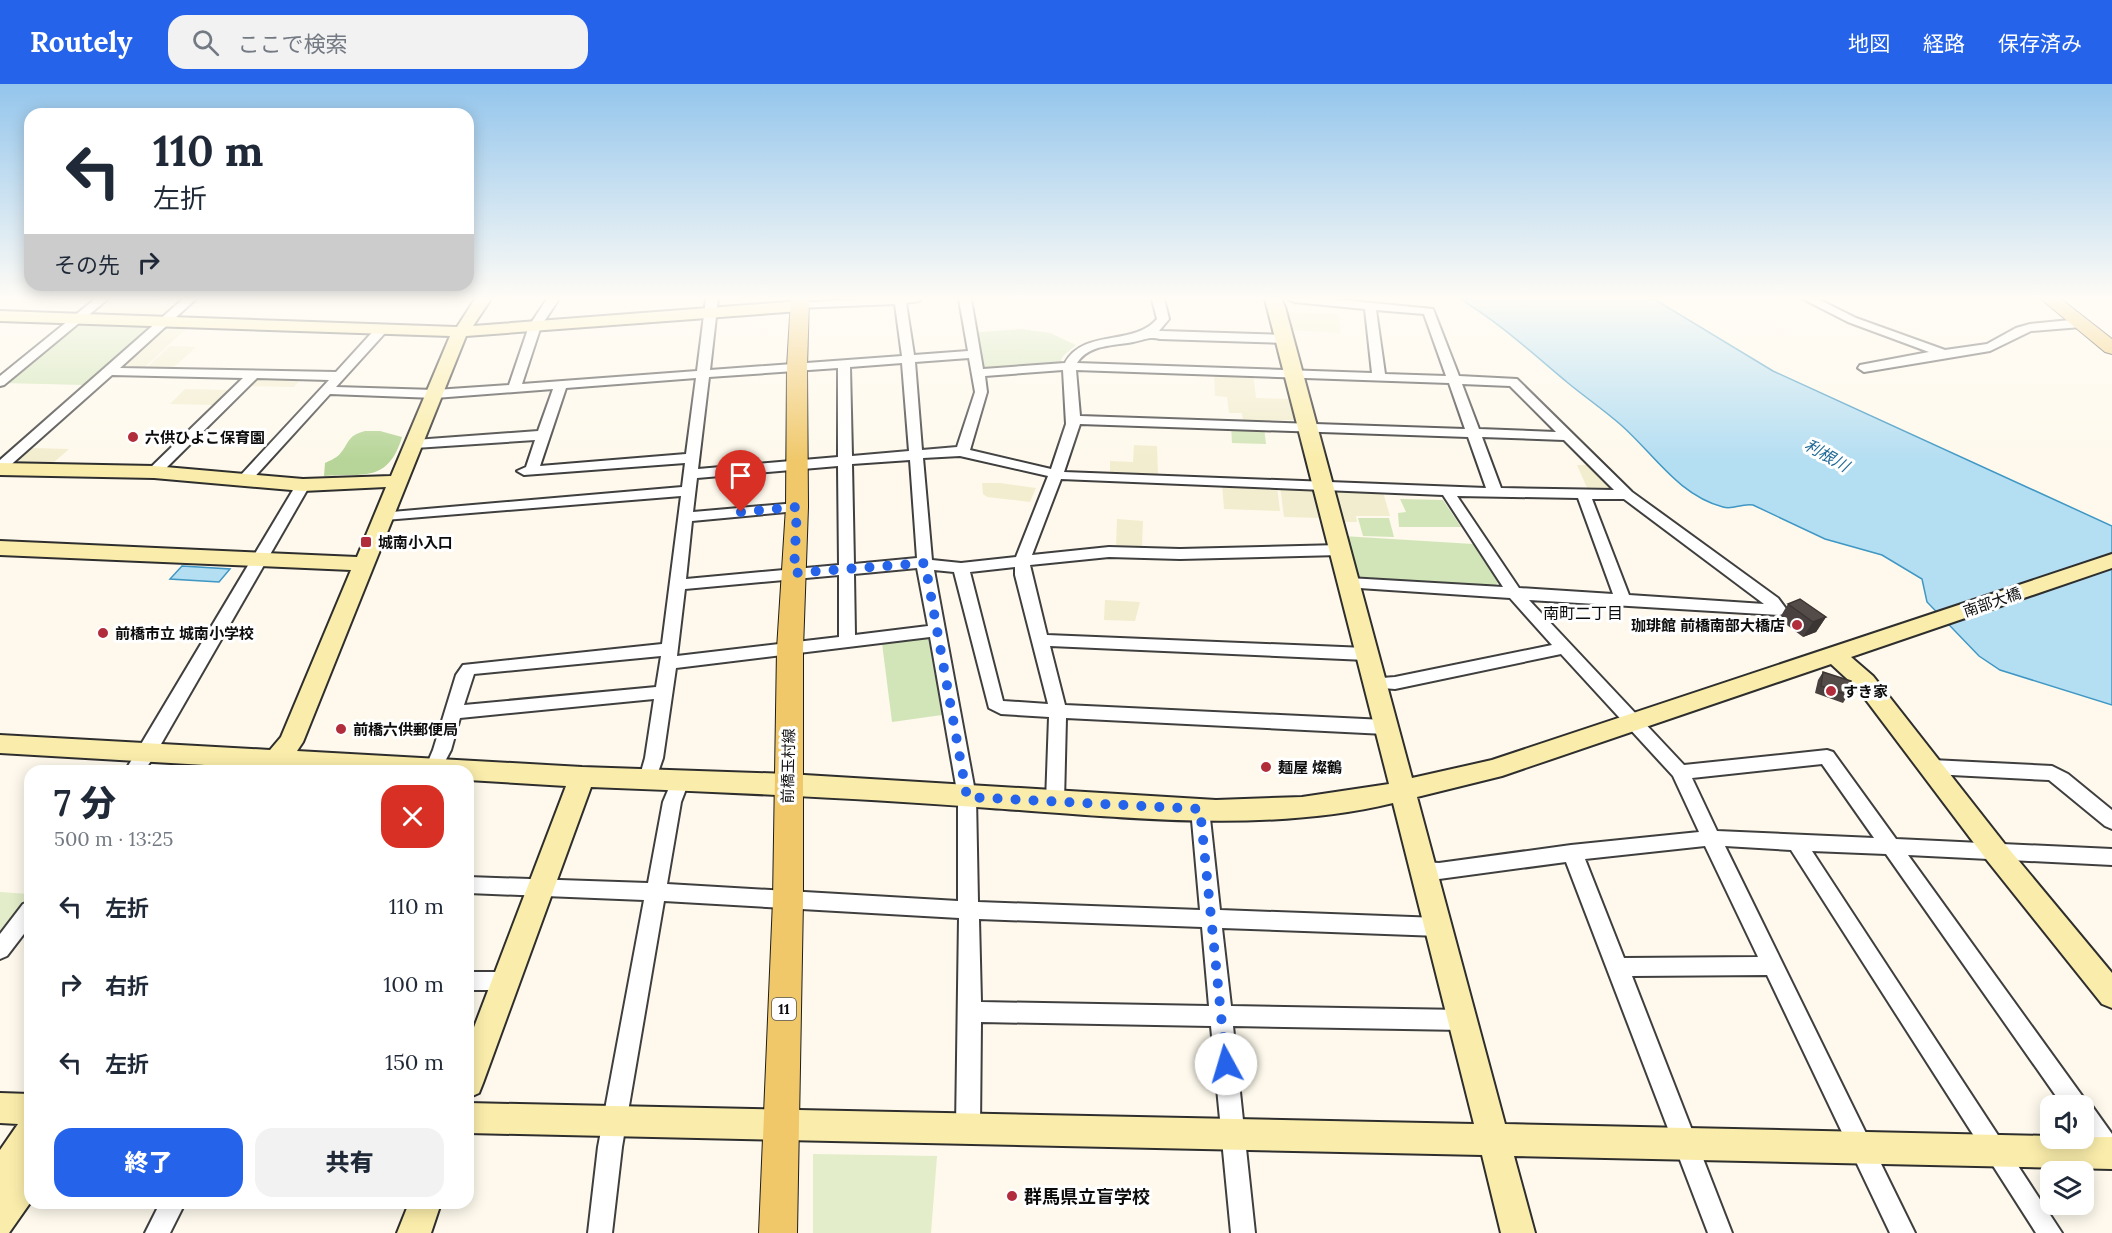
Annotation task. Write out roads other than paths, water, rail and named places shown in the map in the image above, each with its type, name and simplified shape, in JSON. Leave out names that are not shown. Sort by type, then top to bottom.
[{"type":"main road","name":"前橋玉村線","points":[[778,1233],[788,900],[790,649],[798,465],[798,353]]},
{"type":"street","points":[[0,382],[37,353]]},
{"type":"street","points":[[0,468],[129,353]]},
{"type":"street","points":[[244,480],[361,353]]},
{"type":"street","points":[[282,761],[452,353]]},
{"type":"street","points":[[515,387],[526,353]]},
{"type":"street","points":[[648,779],[654,758],[669,656],[706,353]]},
{"type":"street","points":[[908,353],[914,456],[925,563],[967,797],[970,1012],[968,1128]]},
{"type":"street","points":[[1055,802],[1058,711],[1023,575],[1022,562],[1056,475],[1074,420],[1075,403],[1069,366],[1072,358],[1079,353]]},
{"type":"street","points":[[1290,353],[1518,1233]]},
{"type":"street","points":[[1375,353],[1378,377]]},
{"type":"street","points":[[1444,353],[1495,492]]},
{"type":"street","points":[[1864,368],[1946,353]]},
{"type":"street","points":[[327,390],[435,394],[975,354],[981,392],[980,402],[963,452]]},
{"type":"street","points":[[844,363],[847,643]]},
{"type":"street","points":[[978,373],[1069,366],[1513,382],[1627,495],[1772,602],[1779,610],[1349,583]]},
{"type":"street","points":[[109,371],[340,376]]},
{"type":"street","points":[[154,472],[254,374]]},
{"type":"street","points":[[561,384],[528,471],[693,458]]},
{"type":"street","points":[[1074,420],[1566,436]]},
{"type":"street","points":[[415,444],[543,435]]},
{"type":"street","points":[[691,474],[963,452],[1056,475],[1447,491],[1627,495]]},
{"type":"street","points":[[0,468],[154,472],[303,484],[399,481]]},
{"type":"street","points":[[140,762],[303,484]]},
{"type":"street","points":[[385,516],[689,491]]},
{"type":"street","points":[[1447,491],[1514,594],[1680,772],[1903,1233]]},
{"type":"street","points":[[1584,495],[1623,601]]},
{"type":"street","points":[[685,517],[797,507]]},
{"type":"street","points":[[0,548],[364,564]]},
{"type":"street","points":[[677,585],[846,568],[925,563],[961,568],[1110,552],[1180,554],[1340,550]]},
{"type":"street","name":"南部大橋","points":[[474,772],[788,784],[967,797],[1200,809],[1292,808],[1340,803],[1404,791],[1492,769],[2112,561]]},
{"type":"street","points":[[961,568],[995,704],[1001,708],[1386,727]]},
{"type":"street","points":[[421,765],[442,750],[464,675],[469,669],[790,649],[937,631]]},
{"type":"street","points":[[1041,642],[1053,640],[1366,654]]},
{"type":"street","points":[[1374,683],[1395,682],[1564,648]]},
{"type":"street","points":[[1834,654],[1865,682],[1995,851],[2112,995]]},
{"type":"street","points":[[453,712],[664,692]]},
{"type":"street","name":"南部大橋","points":[[0,744],[140,762],[282,761],[348,765]]},
{"type":"street","points":[[1680,772],[1827,757],[2069,1095]]},
{"type":"street","points":[[1932,767],[2052,774],[2062,779],[2112,821]]},
{"type":"street","points":[[474,1067],[582,777]]},
{"type":"street","points":[[600,1233],[615,1121],[672,802],[680,781]]},
{"type":"street","points":[[1200,809],[1243,1233]]},
{"type":"street","points":[[1424,870],[1439,871],[1571,853],[1711,838],[2112,857]]},
{"type":"street","points":[[1797,843],[2050,1233]]},
{"type":"street","points":[[1571,853],[1579,867],[1720,1233]]},
{"type":"street","points":[[474,885],[539,890],[657,892],[968,910],[1439,927]]},
{"type":"street","points":[[0,950],[24,918]]},
{"type":"street","points":[[1617,967],[1774,966]]},
{"type":"street","points":[[474,981],[506,981]]},
{"type":"street","points":[[970,1012],[1463,1020]]},
{"type":"street","points":[[0,1108],[24,1109]]},
{"type":"street","points":[[474,1118],[2112,1153]]},
{"type":"street","points":[[2094,1128],[2112,1153]]},
{"type":"street","points":[[0,1179],[24,1142]]},
{"type":"street","points":[[0,1220],[24,1183]]},
{"type":"street","points":[[157,1233],[170,1209]]},
{"type":"street","points":[[414,1233],[423,1209]]},
{"type":"water","name":"利根川","points":[[1532,353],[1743,353],[1773,371],[2112,526],[2112,705],[2000,670],[1979,656],[1927,602],[1922,579],[1882,555],[1825,539],[1753,505],[1723,507],[1693,493],[1668,472],[1615,419]]},
{"type":"water","points":[[182,566],[230,569],[219,582],[170,579]]},
{"type":"place","name":"六供ひよこ保育園","points":[[133,437]]},
{"type":"place","name":"城南小入口","points":[[366,542]]},
{"type":"place","name":"珈琲館 前橋南部大橋店","points":[[1797,625]]},
{"type":"place","name":"前橋市立 城南小学校","points":[[103,633]]},
{"type":"place","name":"すき家","points":[[1831,691]]},
{"type":"place","name":"前橋六供郵便局","points":[[341,729]]},
{"type":"place","name":"麺屋 燦鶴","points":[[1266,767]]},
{"type":"place","name":"群馬県立盲学校","points":[[1012,1196]]},
{"type":"district","name":"南町二丁目","points":[[1583,613]]}]
